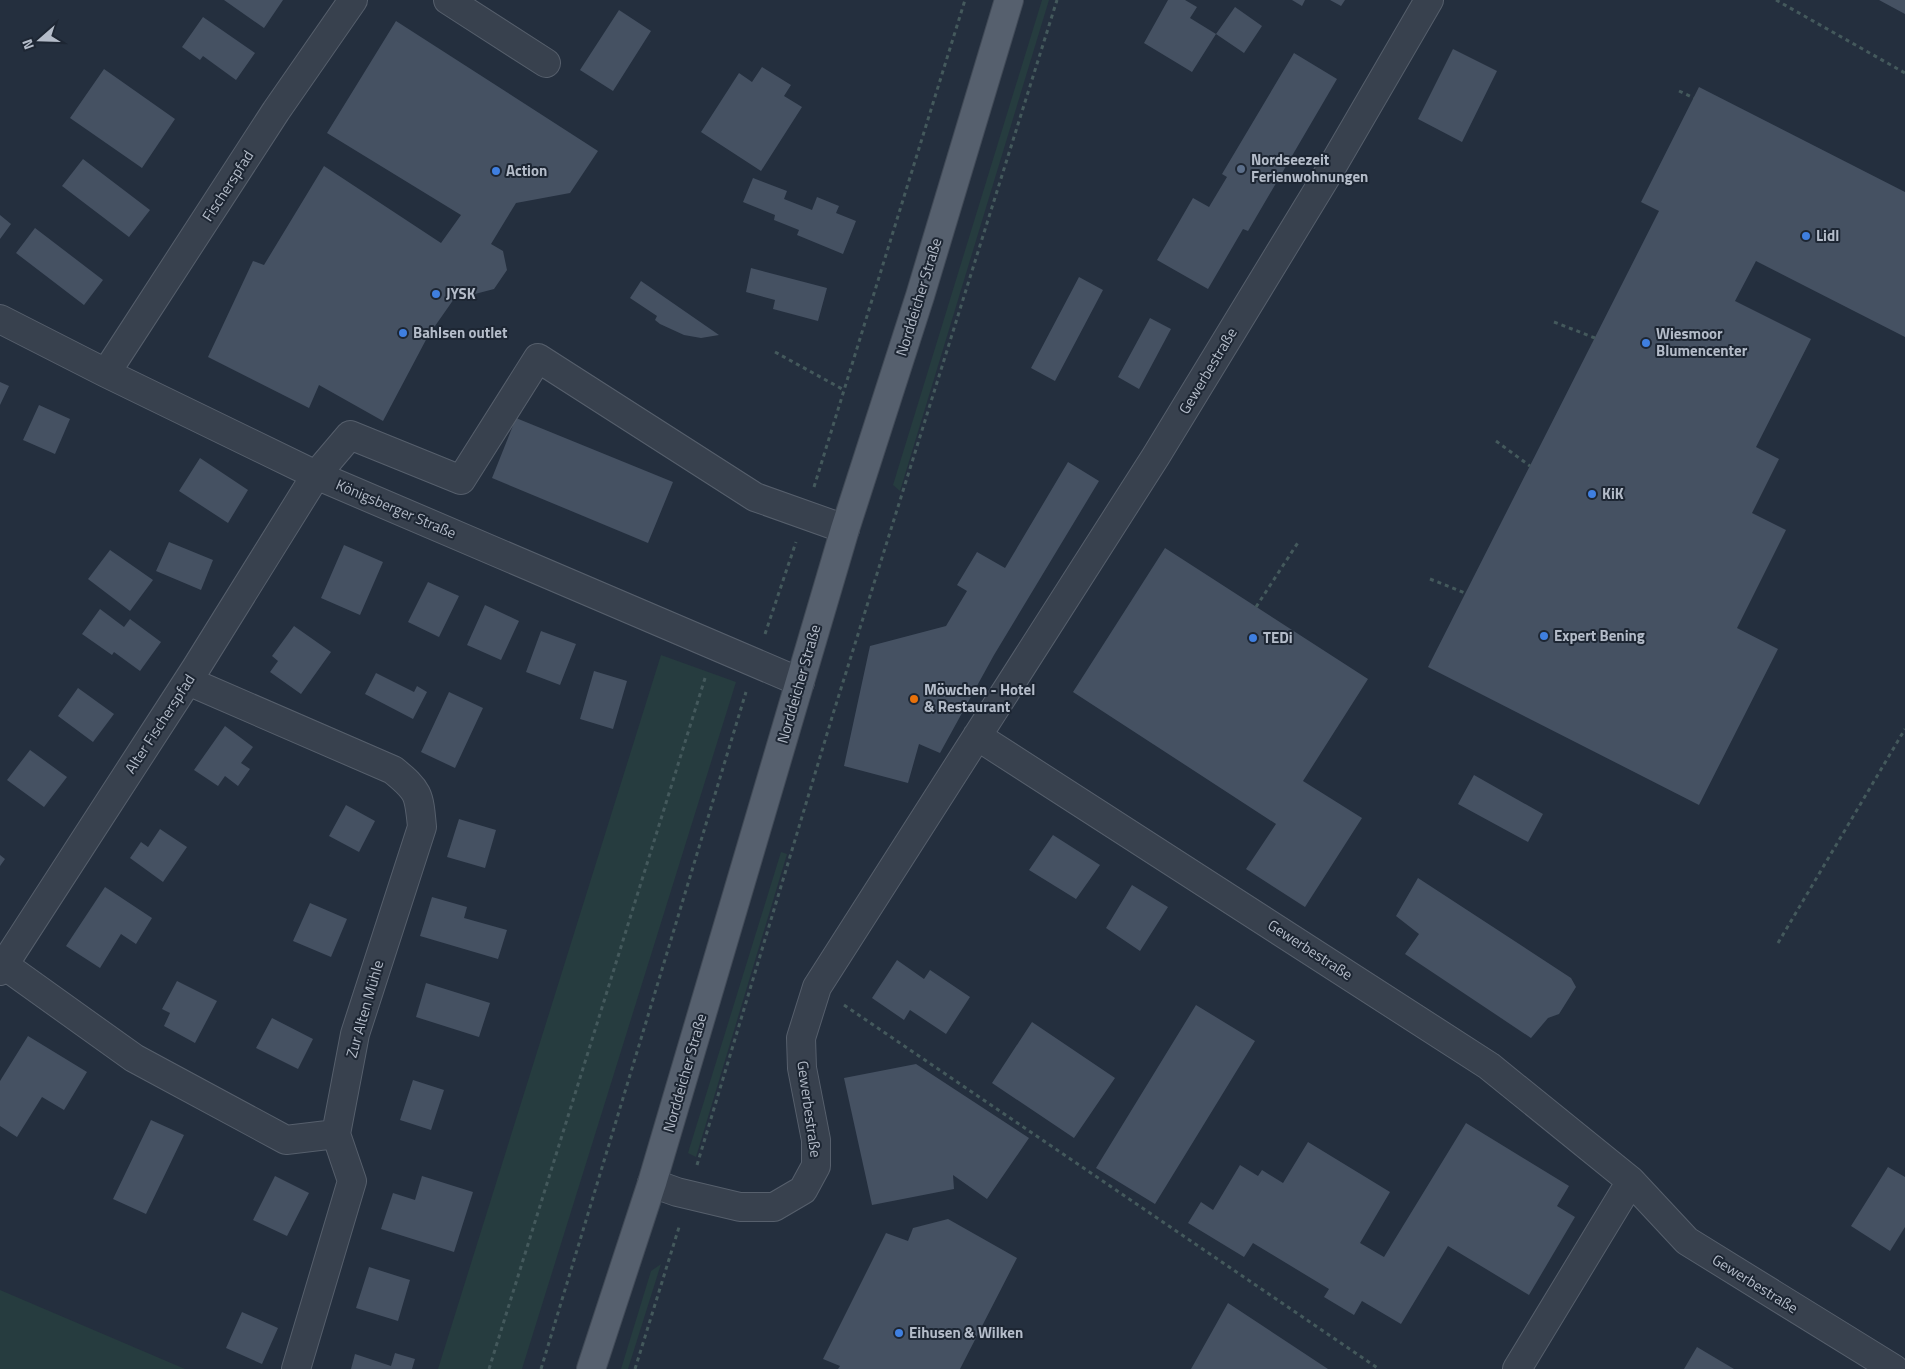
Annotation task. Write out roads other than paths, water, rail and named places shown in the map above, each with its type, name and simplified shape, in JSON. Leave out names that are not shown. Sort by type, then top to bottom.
[{"type":"main road","name":"Norddeicher Straße","points":[[591,1369],[652,1183],[845,529],[920,296],[1009,0]]},
{"type":"street","name":"Fischerspfad","points":[[106,374],[276,111],[353,0]]},
{"type":"street","points":[[448,0],[546,63]]},
{"type":"street","name":"Gewerbestraße","points":[[652,1183],[689,1195],[740,1207],[774,1207],[803,1190],[816,1166],[816,1140],[802,1068],[802,1038],[817,987],[1156,456],[1329,172],[1429,0]]},
{"type":"street","name":"Königsberger Straße","points":[[0,319],[106,374],[316,475],[800,682]]},
{"type":"street","name":"Alter Fischerspfad","points":[[2,968],[188,681],[316,475],[350,435],[461,480],[538,358],[755,497],[845,529]]},
{"type":"street","name":"Zur Alten Mühle","points":[[188,681],[393,770],[410,784],[420,798],[422,827],[355,1034],[336,1134]]},
{"type":"street","name":"Gewerbestraße","points":[[977,736],[1489,1066],[1631,1181],[1687,1242],[1894,1369]]},
{"type":"street","points":[[2,968],[134,1058],[286,1140],[336,1134],[352,1181],[296,1369]]},
{"type":"street","points":[[1517,1369],[1631,1181]]},
{"type":"place","name":"Nordseezeit Ferienwohnungen","points":[[1241,169]]},
{"type":"place","name":"Action","points":[[496,171]]},
{"type":"place","name":"Lidl","points":[[1806,236]]},
{"type":"place","name":"JYSK","points":[[436,294]]},
{"type":"place","name":"Bahlsen outlet","points":[[403,333]]},
{"type":"place","name":"Wiesmoor Blumencenter","points":[[1646,343]]},
{"type":"place","name":"KiK","points":[[1592,494]]},
{"type":"place","name":"Expert Bening","points":[[1544,636]]},
{"type":"place","name":"TEDi","points":[[1253,638]]},
{"type":"place","name":"Möwchen - Hotel & Restaurant","points":[[914,699]]},
{"type":"place","name":"Eihusen & Wilken","points":[[899,1333]]}]
